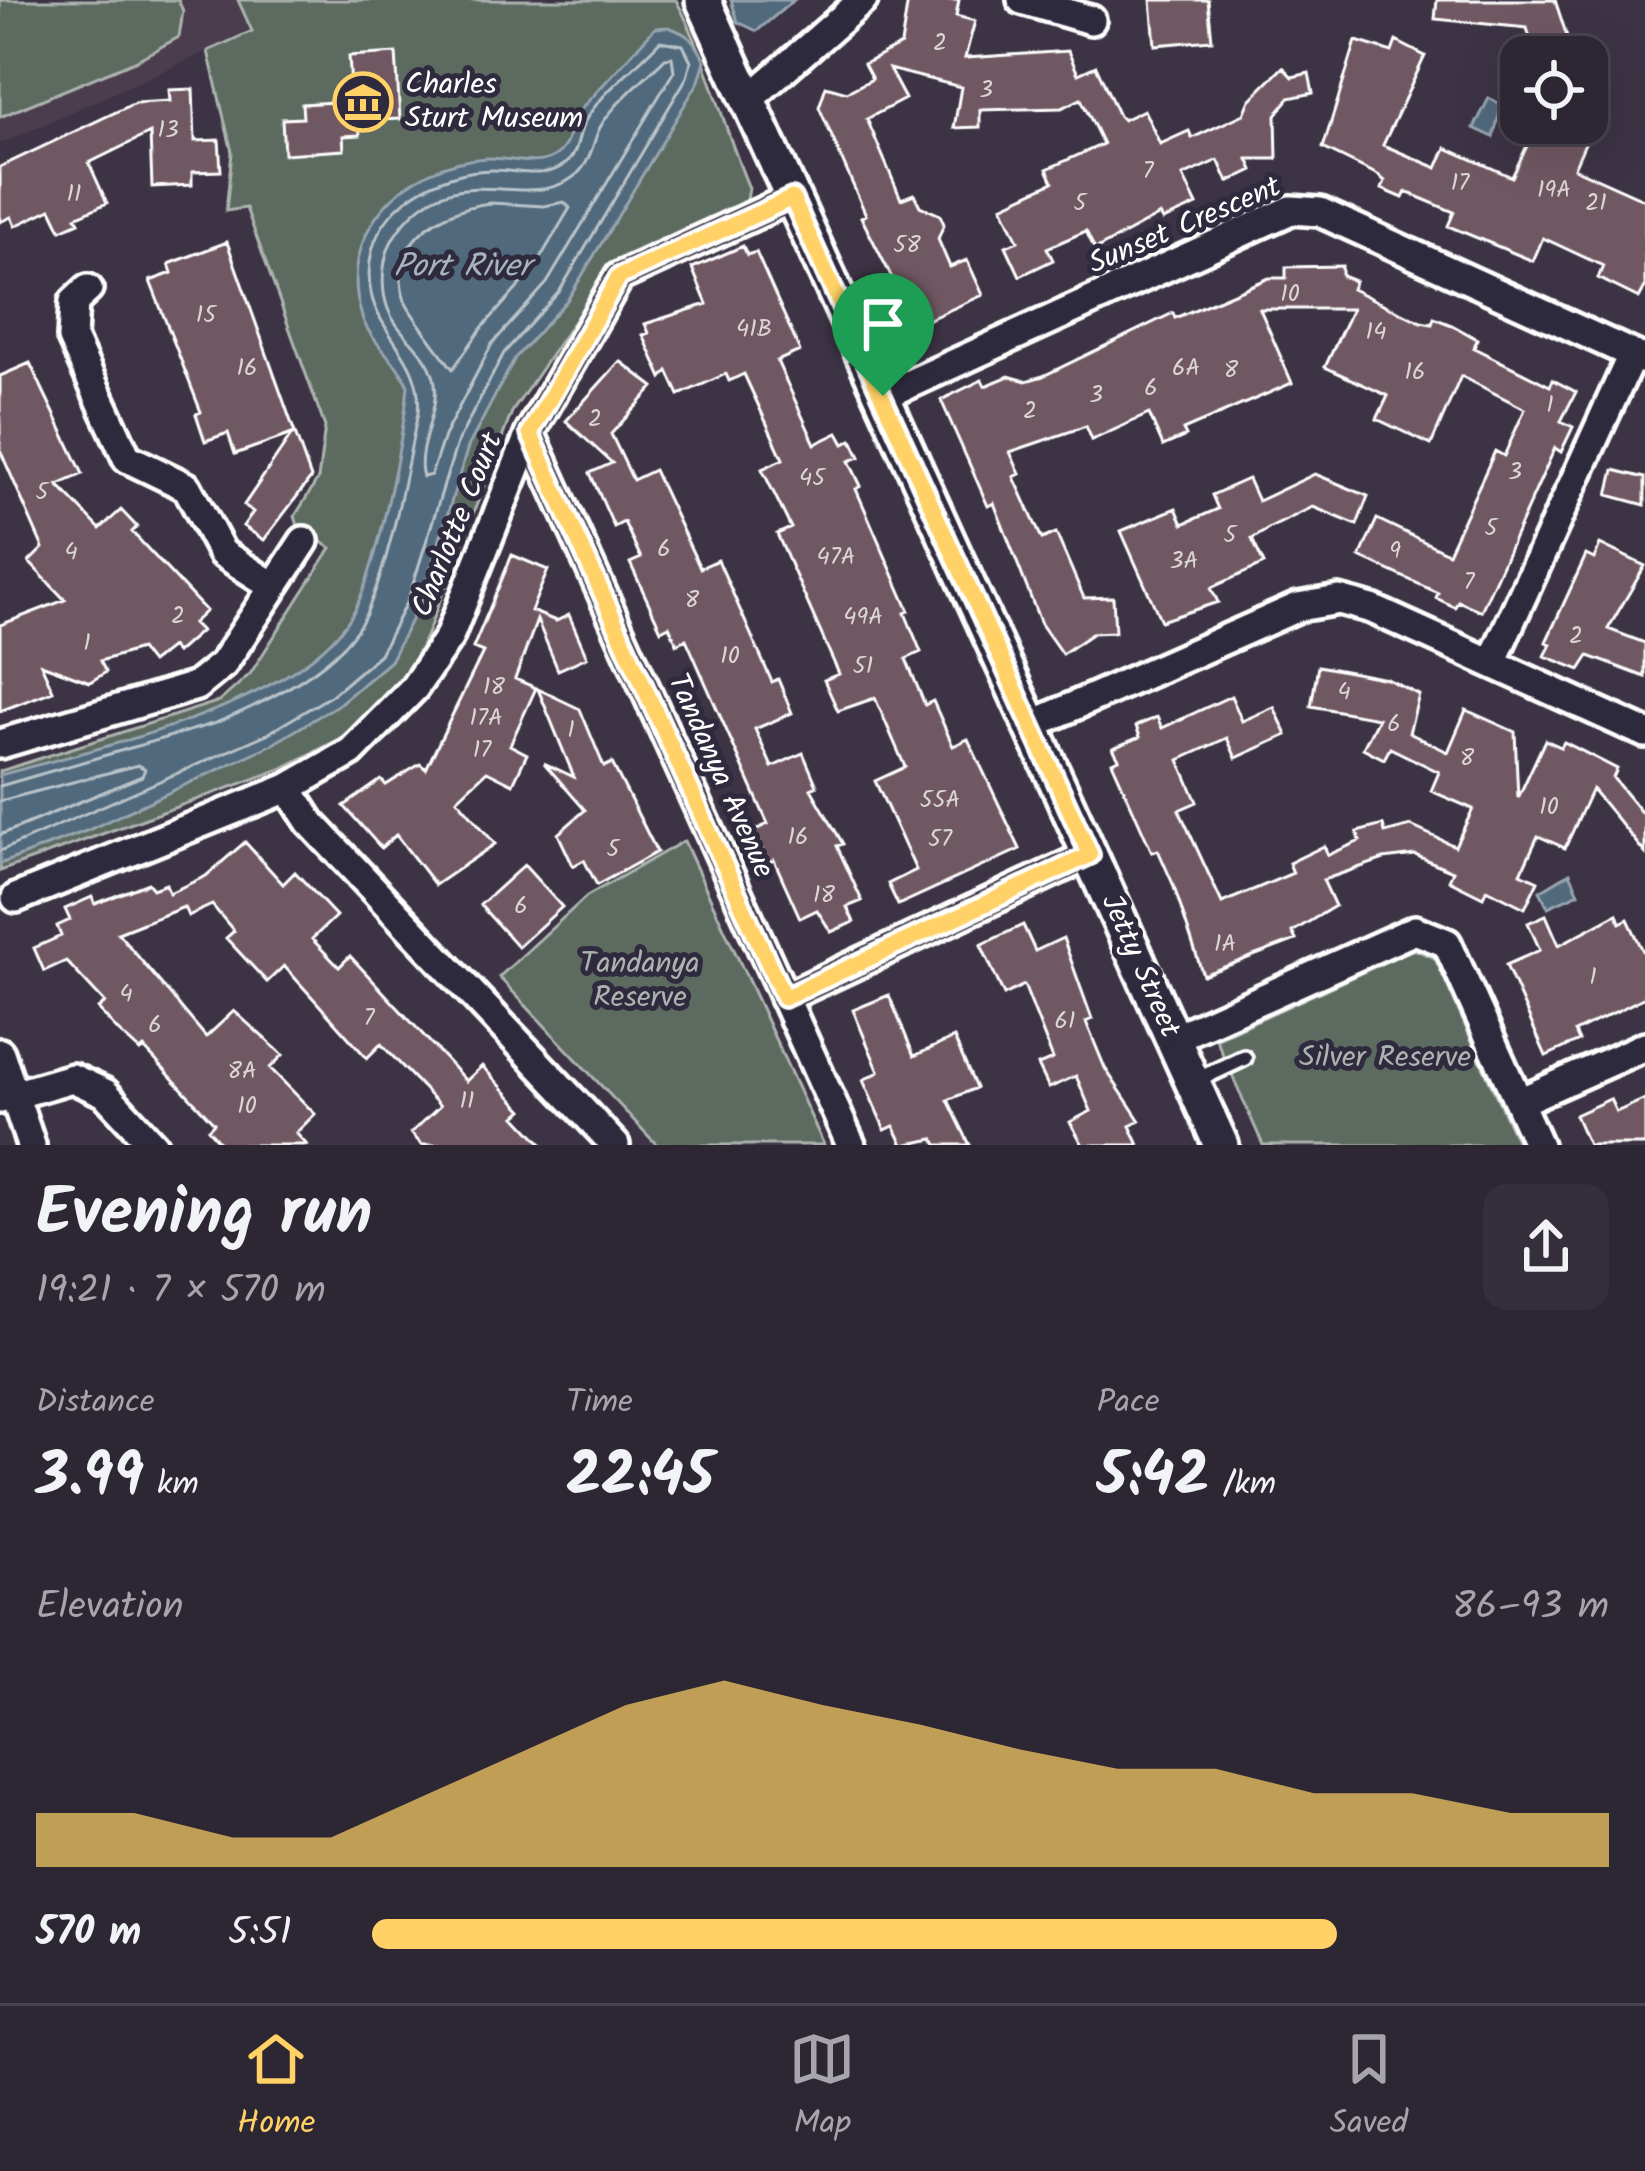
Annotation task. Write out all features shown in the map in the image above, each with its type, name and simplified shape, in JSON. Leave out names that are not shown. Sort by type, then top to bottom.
[{"type":"street","name":"Jetty Street","points":[[704,0],[1221,1145]]},
{"type":"street","points":[[748,100],[863,0]]},
{"type":"street","points":[[1022,0],[1091,20]]},
{"type":"street","name":"Charlotte Court","points":[[16,898],[288,788],[351,752],[414,688],[449,637],[530,433],[619,277],[792,198]]},
{"type":"street","name":"Sunset Crescent","points":[[883,396],[1291,210],[1320,212],[1638,357]]},
{"type":"street","points":[[88,289],[74,302],[72,338],[128,458],[188,487],[222,554],[273,586]]},
{"type":"street","points":[[1492,660],[1638,357]]},
{"type":"street","name":"Tandanya Avenue","points":[[530,433],[850,1145]]},
{"type":"street","points":[[0,744],[196,686],[223,664],[304,541]]},
{"type":"street","points":[[1030,725],[1298,607],[1339,600],[1492,660],[1645,733]]},
{"type":"street","points":[[288,788],[310,822],[614,1145]]},
{"type":"street","points":[[784,998],[1090,855]]},
{"type":"street","points":[[1172,1039],[1415,930],[1448,944],[1538,1145]]},
{"type":"street","points":[[1519,1102],[1645,1046]]},
{"type":"street","points":[[0,1053],[7,1096],[31,1145]]},
{"type":"street","points":[[7,1096],[72,1078],[104,1093],[153,1145]]},
{"type":"lane","points":[[1193,1082],[1244,1058]]},
{"type":"shaded area","points":[[0,0],[238,0],[252,31],[0,144]]},
{"type":"green space","points":[[0,0],[178,0],[183,11],[179,37],[135,61],[0,117]]},
{"type":"green space","points":[[238,0],[676,0],[698,46],[749,188],[747,200],[624,256],[600,283],[512,412],[426,637],[399,690],[339,739],[281,769],[0,871],[0,771],[220,701],[250,674],[331,548],[298,526],[295,516],[318,479],[325,427],[246,208],[226,211],[232,152],[208,51],[252,31]]},
{"type":"green space","name":"Tandanya Reserve","points":[[684,841],[824,1145],[657,1145],[499,977],[587,896]]},
{"type":"green space","name":"Silver Reserve","points":[[1414,949],[1435,958],[1518,1145],[1263,1145],[1216,1039]]},
{"type":"water","points":[[731,0],[794,0],[757,31],[738,22]]},
{"type":"water","name":"Port River","points":[[668,27],[691,39],[701,54],[705,61],[699,81],[568,299],[515,358],[468,447],[421,601],[390,661],[339,704],[273,744],[86,831],[0,864],[0,775],[194,718],[291,672],[328,644],[354,611],[372,564],[395,469],[408,386],[362,317],[356,286],[368,231],[404,188],[429,173],[486,158],[536,162],[556,155],[567,142],[572,119],[655,28]]},
{"type":"water","points":[[1489,98],[1500,104],[1493,137],[1474,128]]},
{"type":"water","points":[[1570,873],[1579,893],[1548,907],[1540,891]]},
{"type":"building","points":[[908,0],[959,0],[956,16],[975,21],[965,58],[1068,51],[1078,74],[1096,66],[1119,116],[1123,120],[1144,110],[1160,144],[1189,131],[1192,138],[1244,114],[1250,100],[1283,67],[1292,77],[1309,73],[1313,93],[1289,98],[1276,115],[1277,159],[1248,159],[1253,170],[1228,182],[1218,160],[1183,176],[1197,205],[1163,220],[1160,215],[1095,250],[1086,231],[1047,248],[1053,260],[1020,276],[1006,246],[1018,241],[1002,206],[1053,182],[1047,169],[1103,144],[1081,99],[1062,108],[980,110],[980,127],[954,128],[961,87],[889,69],[905,99],[867,119],[901,199],[914,194],[920,206],[940,215],[944,224],[938,239],[950,267],[967,260],[983,295],[916,325],[861,217],[866,215],[819,107],[826,86],[847,92],[872,79],[864,64],[901,45]]},
{"type":"building","points":[[1151,0],[1208,0],[1212,40],[1155,45]]},
{"type":"building","points":[[1437,0],[1555,0],[1567,36],[1529,36],[1527,28],[1435,19]]},
{"type":"building","points":[[1356,41],[1392,52],[1396,41],[1425,56],[1383,145],[1437,168],[1446,148],[1512,177],[1528,144],[1585,144],[1574,168],[1645,200],[1645,287],[1639,298],[1598,278],[1603,266],[1543,238],[1533,261],[1448,226],[1454,212],[1406,192],[1403,198],[1382,189],[1385,181],[1378,175],[1323,148]]},
{"type":"building","name":"Charles Sturt Museum","points":[[396,53],[400,119],[359,121],[360,135],[343,136],[344,150],[284,154],[282,119],[303,118],[302,104],[352,101],[349,56]]},
{"type":"building","points":[[193,89],[195,141],[219,140],[221,171],[192,172],[192,185],[152,187],[150,133],[89,163],[107,203],[76,217],[79,222],[61,230],[51,209],[15,226],[11,217],[0,222],[0,167],[135,103],[170,101],[169,90]]},
{"type":"building","points":[[227,242],[311,478],[264,540],[243,526],[253,512],[244,505],[292,434],[235,454],[228,433],[205,441],[196,414],[201,412],[150,281],[172,273],[169,264]]},
{"type":"building","points":[[743,246],[747,255],[756,252],[800,351],[777,361],[815,444],[838,433],[844,444],[852,440],[860,457],[849,461],[861,486],[856,489],[909,611],[905,613],[921,652],[906,659],[925,705],[933,701],[953,746],[968,739],[1020,849],[898,905],[888,884],[916,870],[875,781],[905,767],[875,698],[838,711],[824,680],[839,674],[777,534],[791,528],[762,469],[783,459],[744,374],[729,381],[726,374],[679,395],[668,371],[662,378],[643,335],[649,333],[645,324],[707,304],[692,268]]},
{"type":"building","points":[[1342,266],[1342,276],[1355,281],[1352,289],[1421,322],[1432,324],[1434,318],[1452,325],[1477,339],[1474,348],[1550,386],[1553,380],[1576,392],[1561,421],[1573,427],[1561,452],[1555,448],[1481,611],[1458,601],[1455,607],[1436,598],[1438,593],[1360,557],[1377,519],[1448,553],[1495,451],[1504,456],[1525,409],[1461,376],[1431,445],[1377,419],[1388,396],[1325,367],[1352,309],[1260,309],[1292,383],[1183,430],[1186,436],[1163,446],[1149,414],[1092,440],[1086,426],[1010,452],[1020,474],[1014,477],[1042,539],[1056,533],[1084,598],[1113,597],[1115,632],[1093,633],[1062,654],[1041,624],[994,503],[988,506],[941,400],[982,380],[985,386],[1009,376],[1026,381],[1043,376],[1173,313],[1175,318],[1269,278],[1286,278],[1286,267]]},
{"type":"building","points":[[620,361],[654,387],[611,434],[633,480],[654,470],[700,568],[718,560],[772,682],[778,679],[792,713],[755,729],[772,767],[803,753],[817,786],[811,789],[843,844],[837,846],[862,901],[847,907],[854,922],[831,932],[817,910],[800,918],[774,860],[768,863],[753,831],[768,824],[686,639],[677,644],[669,626],[661,630],[630,563],[641,558],[624,522],[614,527],[590,473],[612,463],[566,421]]},
{"type":"building","points":[[30,363],[83,474],[58,485],[100,529],[121,510],[137,527],[132,532],[206,611],[193,623],[201,631],[176,653],[171,647],[151,663],[140,649],[100,661],[106,672],[90,682],[41,664],[53,691],[0,711],[0,625],[65,600],[29,562],[43,548],[0,450],[0,376]]},
{"type":"building","points":[[1614,470],[1645,478],[1645,505],[1608,495]]},
{"type":"building","points":[[1315,474],[1368,496],[1357,525],[1313,507],[1270,528],[1252,539],[1264,564],[1211,588],[1218,602],[1161,621],[1121,531],[1176,508],[1183,524],[1218,509],[1212,495],[1248,479],[1258,501]]},
{"type":"building","points":[[1600,544],[1645,566],[1608,629],[1645,643],[1645,677],[1589,656],[1580,670],[1545,656],[1551,644],[1546,642],[1586,555],[1594,559]]},
{"type":"building","points":[[512,555],[548,570],[531,611],[556,621],[569,615],[587,657],[558,670],[537,620],[515,679],[536,688],[510,745],[527,754],[513,784],[487,771],[457,799],[495,844],[435,885],[396,835],[381,848],[344,806],[381,780],[386,785],[420,764],[426,769],[483,652],[473,648]]},
{"type":"building","points":[[1318,666],[1387,679],[1419,695],[1409,733],[1448,752],[1466,710],[1515,732],[1518,798],[1545,740],[1561,747],[1564,742],[1617,769],[1613,778],[1645,817],[1645,853],[1592,789],[1565,848],[1538,836],[1521,873],[1538,881],[1525,908],[1487,889],[1483,897],[1449,880],[1453,871],[1415,855],[1384,859],[1323,880],[1335,906],[1292,932],[1296,940],[1203,975],[1173,884],[1158,850],[1152,852],[1112,762],[1119,759],[1113,748],[1140,737],[1136,726],[1157,717],[1162,728],[1231,696],[1242,721],[1274,707],[1287,735],[1236,758],[1227,738],[1179,760],[1197,802],[1179,810],[1222,903],[1293,873],[1289,863],[1324,846],[1328,855],[1360,841],[1357,832],[1383,825],[1385,833],[1411,826],[1455,846],[1473,809],[1431,791],[1439,772],[1390,748],[1384,759],[1363,748],[1378,718],[1311,706]]},
{"type":"building","points":[[538,689],[580,709],[604,767],[612,763],[657,852],[597,885],[584,860],[573,866],[558,834],[585,810],[544,763],[574,777]]},
{"type":"building","points":[[245,842],[283,884],[295,872],[336,916],[312,939],[339,967],[350,956],[466,1081],[482,1066],[523,1110],[516,1116],[543,1145],[422,1145],[411,1133],[440,1106],[381,1044],[367,1058],[284,966],[267,982],[226,938],[234,931],[212,905],[188,916],[184,907],[118,933],[206,1037],[234,1011],[283,1055],[270,1068],[315,1114],[296,1133],[307,1145],[222,1145],[208,1129],[214,1123],[144,1048],[140,1051],[117,1030],[98,1009],[105,1003],[66,961],[44,971],[34,948],[61,936],[57,926],[70,920],[65,909],[92,897],[95,904],[148,883],[153,889],[166,884],[169,893],[206,876]]},
{"type":"building","points":[[524,865],[562,907],[518,947],[480,905]]},
{"type":"building","points":[[1617,914],[1620,923],[1628,919],[1645,955],[1645,997],[1575,1032],[1579,1041],[1546,1056],[1506,965],[1540,950],[1528,923],[1546,915],[1559,945]]},
{"type":"building","points":[[1023,925],[1035,951],[1063,938],[1092,1019],[1086,1022],[1105,1068],[1140,1121],[1130,1126],[1139,1145],[1083,1145],[1070,1122],[1091,1111],[1076,1076],[1049,1088],[1038,1065],[1053,1059],[1024,985],[1004,995],[981,945]]},
{"type":"building","points":[[889,995],[914,1056],[954,1038],[976,1088],[948,1100],[970,1145],[937,1145],[934,1139],[903,1145],[894,1126],[885,1130],[863,1080],[879,1072],[853,1010]]},
{"type":"building","points":[[1610,1099],[1616,1112],[1645,1099],[1645,1145],[1588,1145],[1575,1115]]},
{"type":"place","name":"Charles Sturt Museum","points":[[363,102]]},
{"type":"route","points":[[792,198],[883,396],[1090,855],[784,998],[530,433],[619,277],[792,198]]}]
